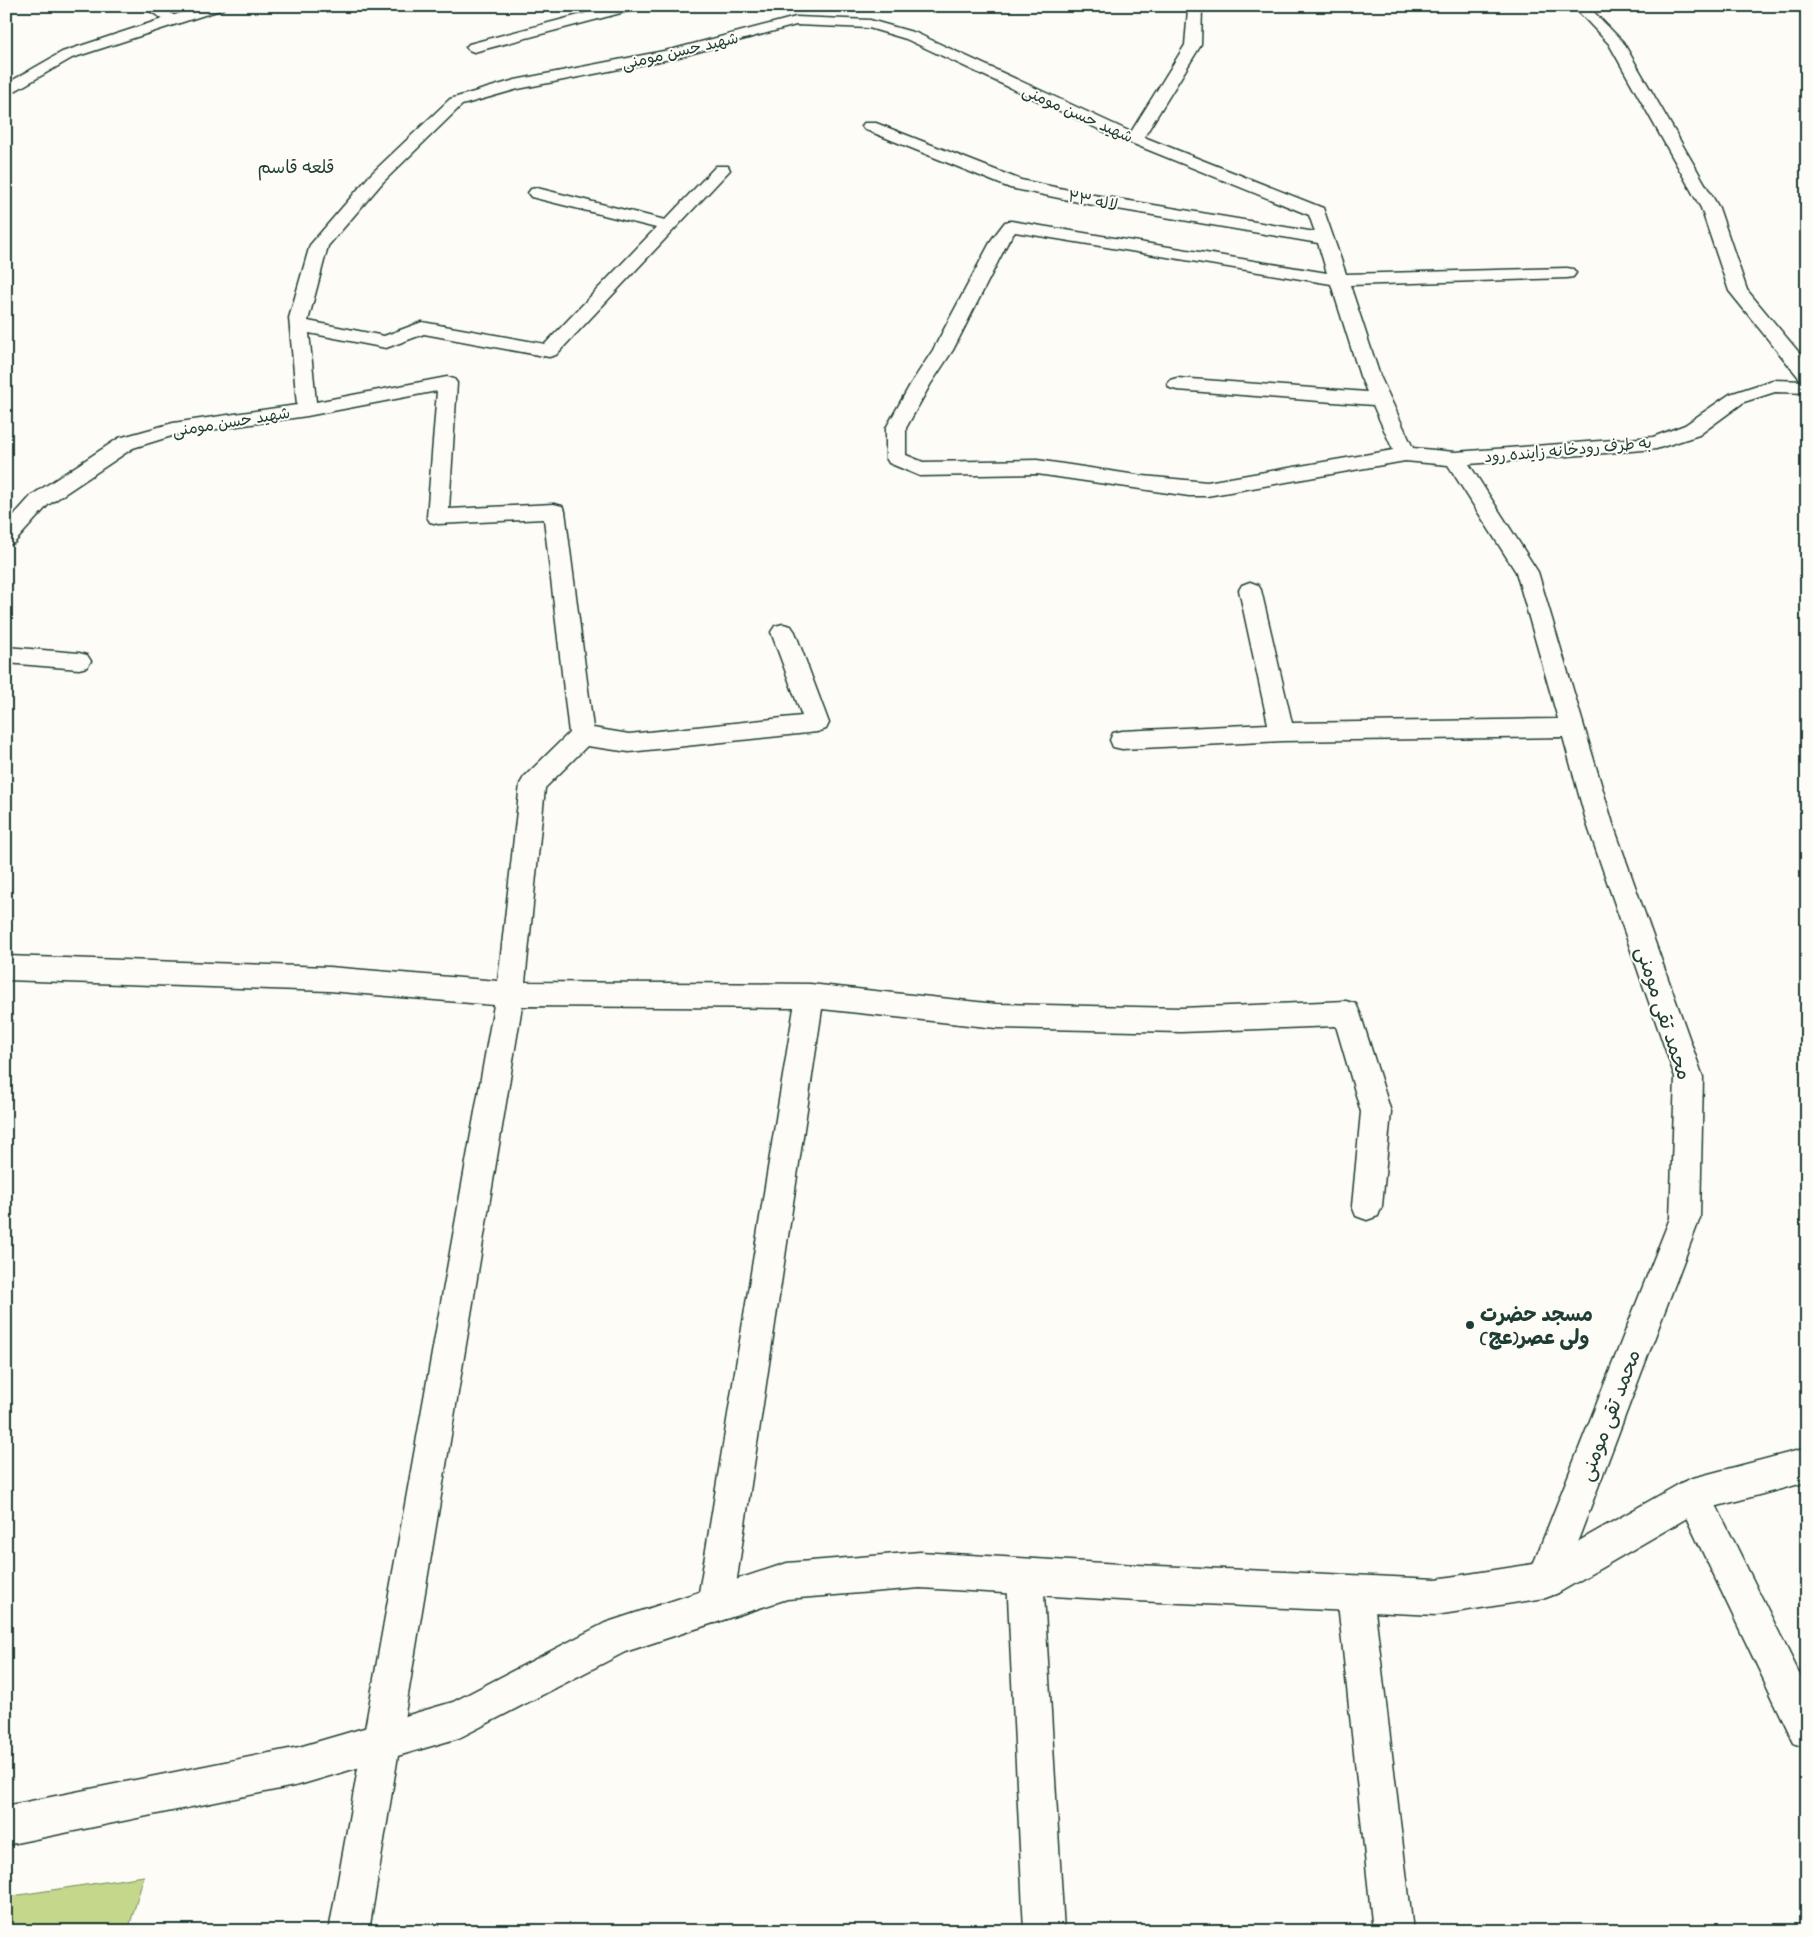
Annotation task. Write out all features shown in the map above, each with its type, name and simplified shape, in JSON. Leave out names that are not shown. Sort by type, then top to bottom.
[{"type":"street","points":[[149,6],[174,20]]},
{"type":"street","points":[[6,91],[67,54],[218,6]]},
{"type":"street","points":[[474,47],[631,6]]},
{"type":"street","points":[[1135,139],[1193,45],[1195,8],[1192,6]]},
{"type":"street","points":[[1580,6],[1615,42],[1710,208],[1738,291],[1807,375]]},
{"type":"street","name":"شهید حسن مومنی","points":[[6,538],[40,500],[126,443],[173,429],[307,410],[298,318],[319,245],[377,178],[456,102],[515,85],[676,53],[791,16],[870,24],[911,36],[1135,139],[1317,212],[1370,376],[1405,454]]},
{"type":"street","name":"لاله ۲۳","points":[[870,126],[1016,184],[1088,199],[1325,240]]},
{"type":"street","points":[[299,326],[386,342],[422,328],[549,352],[722,170]]},
{"type":"street","points":[[537,193],[668,226]]},
{"type":"street","points":[[1207,489],[1143,483],[1037,467],[920,469],[896,458],[896,428],[943,350],[1001,239],[1012,226],[1339,280],[1567,273]]},
{"type":"street","points":[[307,410],[447,383],[438,517],[554,511],[582,736]]},
{"type":"street","points":[[1177,384],[1380,399]]},
{"type":"street","name":"به طرف رودخانه زاینده رود","points":[[1207,489],[1405,454],[1455,459],[1656,443],[1692,430],[1737,398],[1773,386],[1807,387]]},
{"type":"street","name":"محمد تقی مومنی","points":[[1455,459],[1527,572],[1600,824],[1689,1077],[1685,1218],[1545,1580]]},
{"type":"street","points":[[1152,488],[1207,489]]},
{"type":"street","points":[[1250,590],[1282,732]]},
{"type":"street","points":[[582,736],[629,743],[817,722],[783,632]]},
{"type":"street","points":[[6,655],[79,661]]},
{"type":"street","points":[[1122,740],[1282,732],[1572,728]]},
{"type":"street","points":[[349,1931],[510,994],[533,784],[582,736]]},
{"type":"street","points":[[6,968],[329,979],[510,994],[810,996],[996,1016],[1182,1020],[1346,1014],[1376,1112],[1367,1206]]},
{"type":"street","points":[[716,1604],[810,996]]},
{"type":"street","points":[[6,1826],[299,1766],[459,1719],[618,1636],[787,1581],[920,1570],[1436,1597],[1545,1580],[1693,1495],[1807,1465]]},
{"type":"street","points":[[1693,1495],[1807,1730]]},
{"type":"street","points":[[1026,1577],[1044,1931]]},
{"type":"street","points":[[1355,1594],[1393,1931]]},
{"type":"green space","points":[[144,1876],[128,1931],[6,1931],[6,1897]]},
{"type":"place","name":"مسجد حضرت ولی عصر(عج)","points":[[1470,1325]]},
{"type":"district","name":"قلعه قاسم","points":[[296,167]]}]
